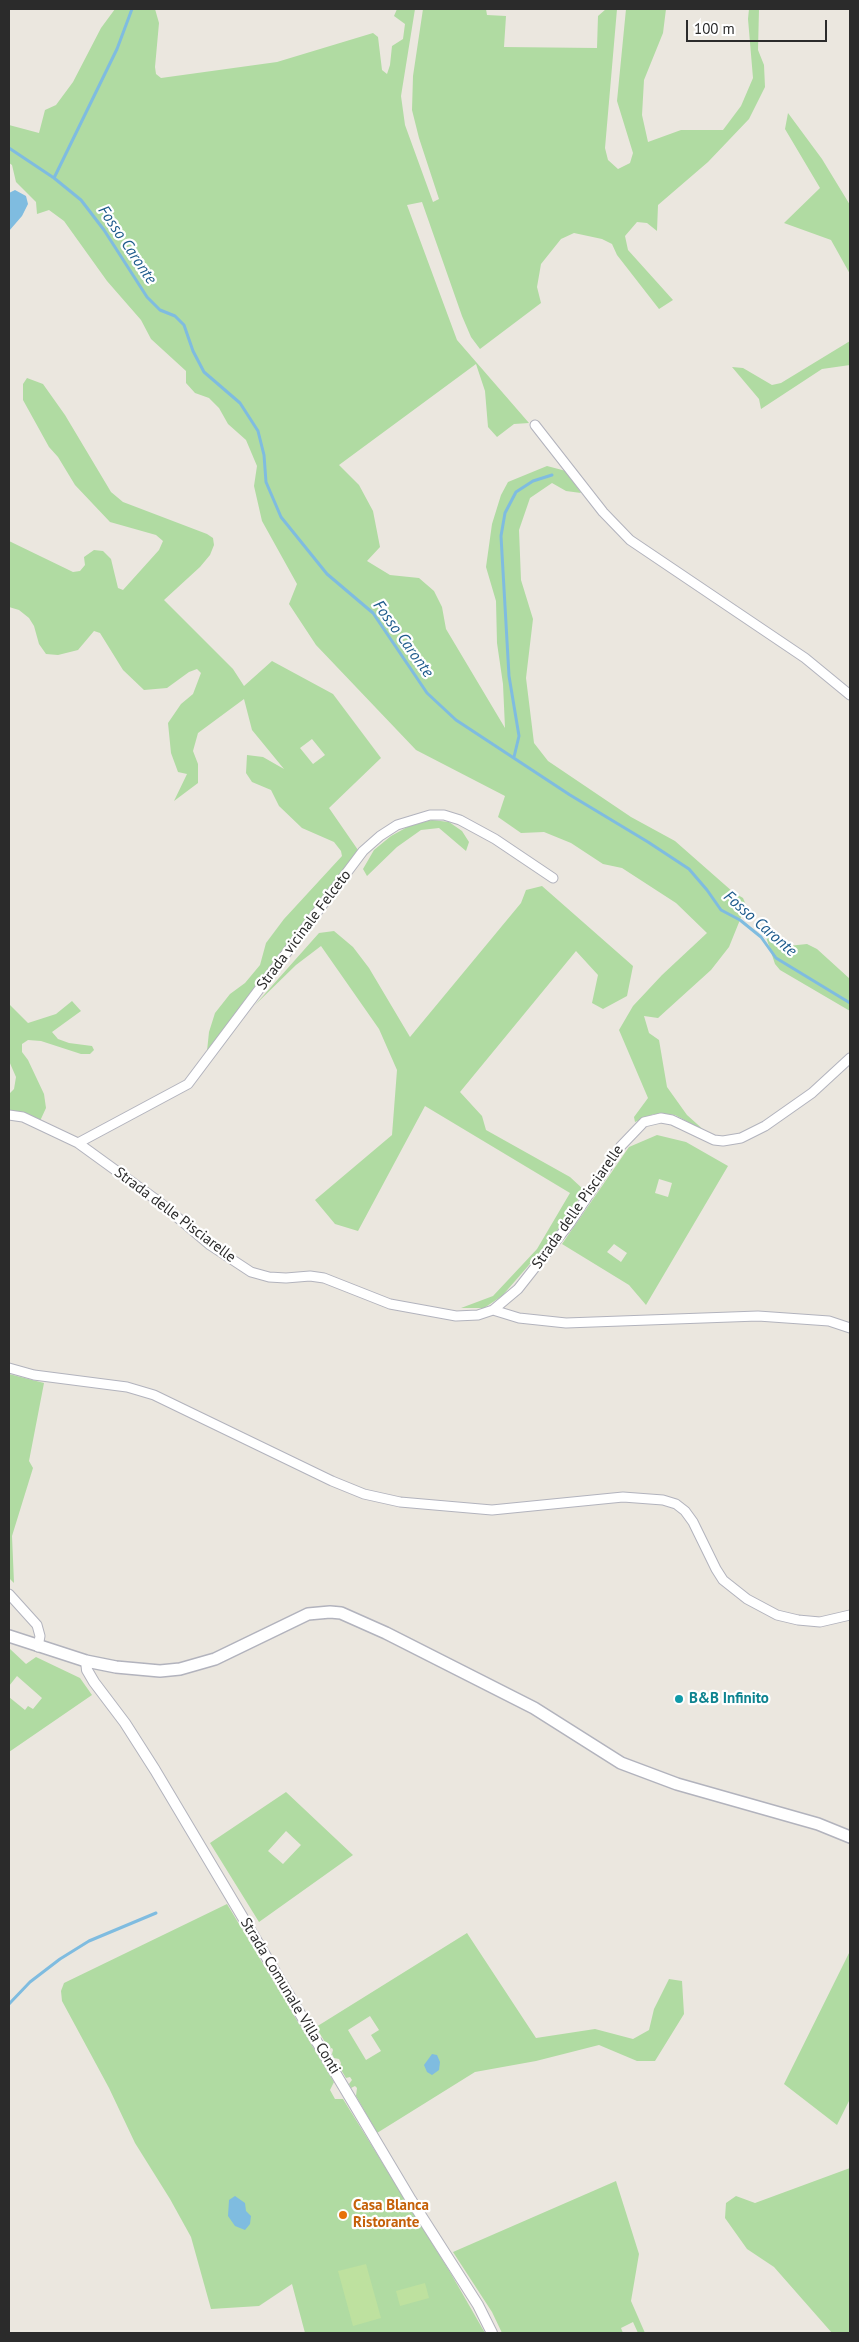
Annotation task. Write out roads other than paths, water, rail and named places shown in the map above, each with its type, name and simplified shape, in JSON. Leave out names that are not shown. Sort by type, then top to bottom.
[{"type":"main road","points":[[9,1636],[38,1647],[86,1661],[139,1670],[180,1669],[214,1659],[308,1614],[341,1613],[534,1708],[621,1763],[685,1786],[818,1824],[850,1837]]},
{"type":"street","points":[[535,425],[603,512],[630,540],[805,658],[850,695]]},
{"type":"street","name":"Strada vicinale Felceto","points":[[78,1143],[188,1084],[364,851],[380,836],[397,825],[430,815],[444,815],[460,820],[495,838],[553,878]]},
{"type":"street","name":"Strada delle Pisciarelle","points":[[9,1115],[23,1117],[78,1143],[158,1201],[210,1245],[251,1272],[269,1277],[310,1276],[324,1278],[390,1304],[423,1312],[456,1316],[478,1315],[493,1310],[506,1301],[531,1274],[570,1223],[621,1146],[644,1122],[661,1118],[677,1122],[714,1140],[723,1141],[741,1138],[765,1126],[812,1093],[850,1058]]},
{"type":"street","points":[[493,1310],[519,1318],[566,1323],[758,1316],[829,1321],[850,1328]]},
{"type":"street","points":[[9,1368],[34,1375],[127,1387],[154,1395],[332,1481],[364,1494],[391,1500],[492,1510],[623,1498],[663,1500],[676,1504],[685,1511],[720,1575],[734,1590],[747,1599],[777,1615],[798,1620],[820,1622],[850,1615]]},
{"type":"street","points":[[9,1594],[37,1625],[40,1636],[38,1647]]},
{"type":"street","name":"Strada Comunale Villa Conti","points":[[86,1661],[87,1670],[94,1682],[125,1723],[155,1770],[411,2200],[478,2305],[492,2333]]},
{"type":"water","points":[[15,190],[26,196],[28,204],[22,216],[9,231],[9,193]]},
{"type":"water","points":[[432,2054],[437,2055],[440,2062],[439,2070],[432,2075],[427,2072],[424,2065]]},
{"type":"water","points":[[235,2196],[245,2203],[246,2211],[251,2216],[250,2224],[245,2230],[235,2226],[228,2216],[229,2200]]},
{"type":"waterway","points":[[54,178],[117,49],[132,9]]},
{"type":"waterway","name":"Fosso Caronte","points":[[9,148],[54,178],[81,200],[104,230],[147,297],[160,310],[175,316],[184,325],[193,351],[204,372],[240,403],[258,431],[264,455],[266,482],[281,517],[327,574],[373,613],[427,693],[456,720],[570,795],[689,869],[721,910],[740,920],[761,937],[776,958],[850,1003]]},
{"type":"waterway","points":[[514,757],[519,736],[509,676],[501,536],[505,513],[516,492],[533,481],[552,475]]},
{"type":"waterway","points":[[9,2004],[30,1982],[60,1959],[89,1941],[156,1913]]},
{"type":"place","name":"B&B Infinito","points":[[679,1699]]},
{"type":"place","name":"Casa Blanca Ristorante","points":[[343,2215]]}]
